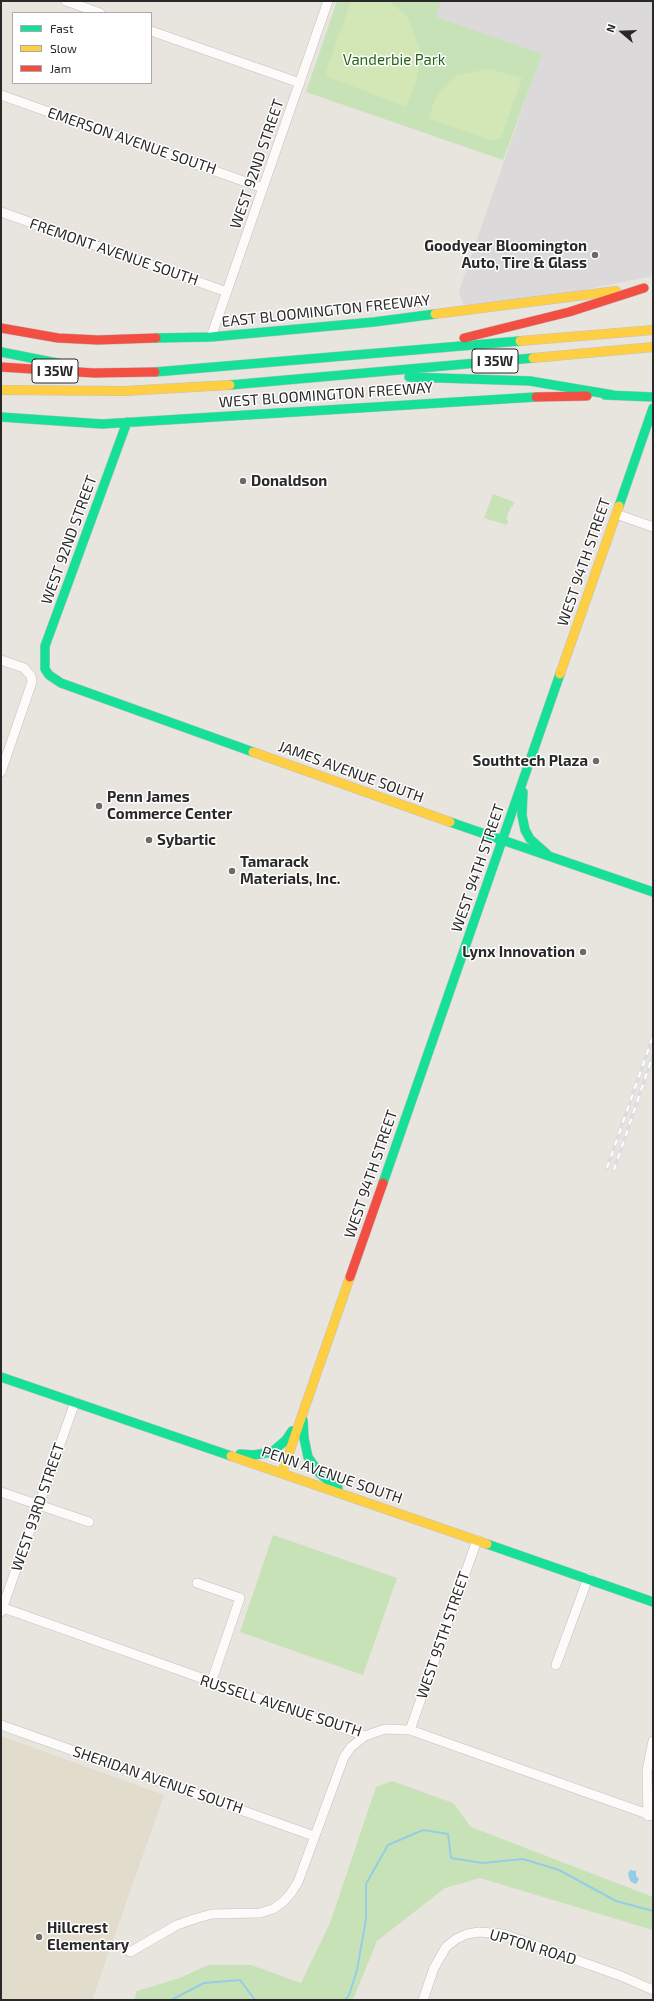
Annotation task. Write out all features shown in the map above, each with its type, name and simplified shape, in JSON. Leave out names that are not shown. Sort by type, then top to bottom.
[{"type":"main road","name":"EAST BLOOMINGTON FREEWAY","points":[[1,328],[58,338],[98,340],[211,337],[374,322],[648,287]]},
{"type":"main road","points":[[419,350],[569,312],[648,287]]},
{"type":"main road","name":"I 35W","points":[[1,367],[36,371],[109,373],[152,372],[653,330]]},
{"type":"main road","name":"I 35W","points":[[1,385],[51,390],[124,391],[191,388],[653,348]]},
{"type":"main road","points":[[1,352],[109,373]]},
{"type":"main road","points":[[337,375],[530,381],[613,395]]},
{"type":"main road","points":[[1,390],[51,390]]},
{"type":"main road","name":"WEST BLOOMINGTON FREEWAY","points":[[1,417],[102,424],[516,397],[613,395],[653,397]]},
{"type":"main road","name":"WEST 94TH STREET","points":[[282,1473],[653,408]]},
{"type":"main road","name":"WEST 92ND STREET","points":[[45,669],[45,646],[127,422]]},
{"type":"main road","name":"JAMES AVENUE SOUTH","points":[[45,669],[61,683],[502,841],[653,892]]},
{"type":"main road","points":[[523,779],[522,815],[525,830],[530,839],[551,858]]},
{"type":"main road","name":"PENN AVENUE SOUTH","points":[[1,1377],[227,1453],[653,1602]]},
{"type":"main road","points":[[227,1453],[254,1455],[273,1452],[286,1440],[303,1413]]},
{"type":"main road","points":[[303,1413],[304,1438],[308,1457],[320,1474],[349,1496]]},
{"type":"street","points":[[66,1],[97,12]]},
{"type":"street","name":"WEST 92ND STREET","points":[[211,337],[328,1]]},
{"type":"street","points":[[152,31],[300,83]]},
{"type":"street","name":"EMERSON AVENUE SOUTH","points":[[1,95],[263,188]]},
{"type":"street","name":"FREMONT AVENUE SOUTH","points":[[1,212],[227,292]]},
{"type":"street","points":[[616,514],[653,527]]},
{"type":"street","points":[[1,660],[24,668],[31,676],[30,688],[1,772]]},
{"type":"street","name":"WEST 93RD STREET","points":[[1,1609],[75,1402]]},
{"type":"street","points":[[1,1492],[89,1522]]},
{"type":"street","name":"WEST 95TH STREET","points":[[410,1730],[477,1540]]},
{"type":"street","points":[[556,1665],[588,1578]]},
{"type":"street","points":[[197,1583],[240,1598],[211,1683]]},
{"type":"street","name":"RUSSELL AVENUE SOUTH","points":[[1,1609],[365,1736],[385,1729],[410,1730],[651,1816]]},
{"type":"street","name":"SHERIDAN AVENUE SOUTH","points":[[1,1725],[314,1836]]},
{"type":"street","points":[[130,1952],[177,1925],[194,1919],[212,1914],[260,1913],[278,1905],[291,1893],[298,1882],[344,1757],[351,1747],[365,1736]]},
{"type":"street","points":[[651,1816],[647,1771],[653,1741]]},
{"type":"street","name":"UPTON ROAD","points":[[423,2000],[434,1968],[446,1947],[456,1939],[467,1934],[479,1932],[503,1934],[621,1976],[653,1990]]},
{"type":"shaded area","points":[[441,1],[653,1],[653,276],[553,296],[464,307],[459,291],[541,55],[435,17]]},
{"type":"shaded area","points":[[1,1736],[164,1795],[92,2000],[1,2000]]},
{"type":"green space","name":"Vanderbie Park","points":[[337,1],[441,1],[436,17],[542,54],[503,160],[306,92]]},
{"type":"green space","points":[[351,1],[389,1],[408,17],[420,50],[417,79],[406,107],[328,77],[326,71]]},
{"type":"green space","points":[[489,69],[522,78],[501,138],[492,141],[428,118],[437,95],[457,75]]},
{"type":"green space","points":[[493,494],[514,502],[513,507],[511,506],[506,519],[508,520],[507,525],[484,518]]},
{"type":"green space","points":[[273,1535],[397,1578],[363,1675],[240,1632]]},
{"type":"green space","points":[[392,1781],[453,1803],[471,1827],[653,1897],[653,1930],[480,1878],[445,1888],[377,1941],[353,2000],[134,2000],[137,1991],[180,1978],[208,1965],[251,1965],[301,1983],[330,1923],[376,1787]]},
{"type":"water","points":[[630,1870],[636,1871],[636,1876],[639,1879],[636,1884],[631,1882],[629,1878],[628,1873]]},
{"type":"waterway","points":[[345,2000],[349,1995],[357,1970],[366,1919],[366,1884],[388,1845],[423,1830],[448,1834],[451,1858],[483,1863],[523,1859],[559,1870],[616,1901],[653,1911]]},
{"type":"waterway","points":[[171,2000],[204,1983],[240,1980],[255,2000]]},
{"type":"railway","points":[[607,1168],[653,1036]]},
{"type":"railway","points":[[614,1170],[653,1055]]},
{"type":"traffic: fast","points":[[156,338],[211,337],[374,322],[435,314]]},
{"type":"traffic: fast","points":[[155,372],[520,341]]},
{"type":"traffic: fast","points":[[1,352],[62,364]]},
{"type":"traffic: fast","points":[[230,385],[533,358]]},
{"type":"traffic: fast","points":[[409,377],[530,381],[613,395]]},
{"type":"traffic: fast","points":[[605,395],[653,397]]},
{"type":"traffic: fast","points":[[1,417],[102,424],[536,397]]},
{"type":"traffic: fast","points":[[619,506],[653,408]]},
{"type":"traffic: fast","points":[[127,422],[45,646],[45,669],[49,675],[61,683],[253,752]]},
{"type":"traffic: fast","points":[[383,1183],[560,674]]},
{"type":"traffic: fast","points":[[523,792],[522,815],[525,830],[530,839],[547,854]]},
{"type":"traffic: fast","points":[[450,822],[653,892]]},
{"type":"traffic: fast","points":[[1,1377],[231,1456]]},
{"type":"traffic: fast","points":[[303,1420],[304,1438],[308,1457],[320,1474],[338,1488]]},
{"type":"traffic: fast","points":[[240,1454],[254,1455],[272,1452],[286,1440],[292,1431]]},
{"type":"traffic: fast","points":[[487,1544],[653,1602]]},
{"type":"traffic: slow","points":[[435,314],[616,291]]},
{"type":"traffic: slow","points":[[520,341],[653,330]]},
{"type":"traffic: slow","points":[[533,358],[653,347]]},
{"type":"traffic: slow","points":[[1,390],[124,391],[230,385]]},
{"type":"traffic: slow","points":[[560,674],[619,506]]},
{"type":"traffic: slow","points":[[253,752],[450,822]]},
{"type":"traffic: slow","points":[[282,1473],[350,1277]]},
{"type":"traffic: slow","points":[[231,1456],[487,1544]]},
{"type":"traffic: jam","points":[[464,338],[569,312],[644,288]]},
{"type":"traffic: jam","points":[[1,328],[58,338],[98,340],[156,338]]},
{"type":"traffic: jam","points":[[1,367],[94,373],[155,372]]},
{"type":"traffic: jam","points":[[536,397],[587,396]]},
{"type":"traffic: jam","points":[[350,1277],[383,1183]]},
{"type":"place","name":"Goodyear Bloomington Auto, Tire & Glass","points":[[595,255]]},
{"type":"place","name":"Donaldson","points":[[243,481]]},
{"type":"place","name":"Southtech Plaza","points":[[596,761]]},
{"type":"place","name":"Penn James Commerce Center","points":[[99,806]]},
{"type":"place","name":"Sybartic","points":[[149,840]]},
{"type":"place","name":"Tamarack Materials, Inc.","points":[[232,871]]},
{"type":"place","name":"Lynx Innovation","points":[[583,952]]},
{"type":"place","name":"Hillcrest Elementary","points":[[39,1937]]}]
